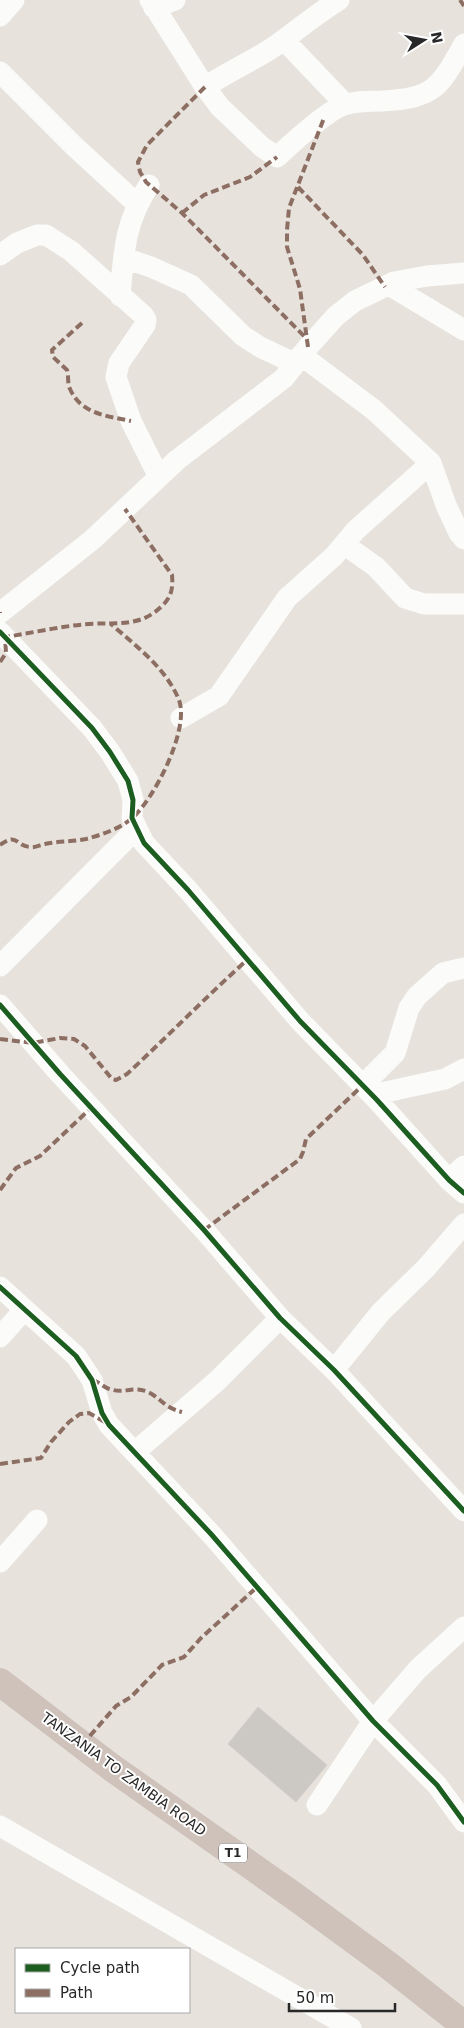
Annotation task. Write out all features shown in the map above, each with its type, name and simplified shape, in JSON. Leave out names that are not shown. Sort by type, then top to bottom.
[{"type":"highway","name":"TANZANIA TO ZAMBIA ROAD","points":[[0,1682],[111,1767],[388,1965],[464,2026]]},
{"type":"street","points":[[0,16],[14,0]]},
{"type":"street","points":[[175,0],[152,4],[220,107],[262,147],[276,157],[302,135],[345,104],[415,98],[427,94],[437,86],[464,44]]},
{"type":"street","points":[[206,87],[223,74],[257,57],[284,40],[320,11],[339,0]]},
{"type":"street","points":[[284,40],[345,104]]},
{"type":"street","points":[[0,72],[74,146],[137,204]]},
{"type":"street","points":[[120,296],[125,241],[137,204],[149,186]]},
{"type":"street","points":[[0,255],[16,242],[37,234],[46,235],[70,251],[144,315],[146,320],[139,335],[119,363],[116,377],[131,421],[159,477]]},
{"type":"street","points":[[124,258],[151,267],[191,285],[243,336],[260,346],[298,359],[374,410],[431,463],[446,505],[459,533],[464,539]]},
{"type":"street","points":[[0,613],[92,540],[177,460],[284,378],[336,316],[355,301],[394,282],[427,276],[464,273]]},
{"type":"street","points":[[388,285],[464,330]]},
{"type":"street","points":[[181,718],[219,696],[287,598],[345,545],[356,530],[431,463]]},
{"type":"street","points":[[345,545],[376,567],[405,598],[424,604],[464,604]]},
{"type":"street","points":[[0,632],[92,728],[110,752],[128,781],[133,800],[132,818],[144,843],[188,890],[300,1021],[459,1180]]},
{"type":"street","points":[[0,966],[136,829]]},
{"type":"street","points":[[367,1090],[395,1053],[409,1008],[417,996],[443,973],[464,968]]},
{"type":"street","points":[[0,1005],[60,1074],[204,1230],[280,1318],[456,1490],[464,1511]]},
{"type":"street","points":[[367,1090],[445,1078],[464,1069]]},
{"type":"street","points":[[334,1370],[381,1312],[426,1268],[464,1224]]},
{"type":"street","points":[[0,1287],[76,1356],[92,1380],[105,1419],[210,1534],[373,1721],[437,1785],[464,1822]]},
{"type":"street","points":[[0,1337],[24,1310]]},
{"type":"street","points":[[135,1452],[217,1381],[280,1318]]},
{"type":"street","points":[[0,1562],[37,1520]]},
{"type":"street","points":[[316,1804],[373,1721],[418,1669],[464,1627]]},
{"type":"street","points":[[0,1826],[351,2028]]},
{"type":"building","points":[[258,1707],[327,1765],[296,1802],[228,1744]]},
{"type":"marked path","points":[[460,0],[464,6]]},
{"type":"marked path","points":[[205,87],[147,145],[138,162],[140,172],[146,182],[182,213],[307,339]]},
{"type":"marked path","points":[[308,347],[300,289],[287,247],[287,230],[289,208],[324,118]]},
{"type":"marked path","points":[[182,213],[204,195],[250,177],[277,157]]},
{"type":"marked path","points":[[298,187],[363,255],[385,287]]},
{"type":"marked path","points":[[82,323],[52,350],[53,357],[67,370],[70,389],[81,404],[96,412],[131,421]]},
{"type":"marked path","points":[[0,662],[6,653],[5,637],[78,625],[129,622],[147,617],[164,604],[171,591],[172,575],[125,509]]},
{"type":"marked path","points":[[0,845],[6,841],[13,840],[25,846],[34,847],[98,836],[121,826],[131,819],[140,810],[159,781],[175,745],[181,713],[179,700],[173,688],[158,668],[140,649],[111,624]]},
{"type":"marked path","points":[[0,1039],[33,1043],[60,1038],[74,1039],[85,1046],[112,1079],[116,1080],[127,1074],[247,960]]},
{"type":"marked path","points":[[204,1230],[300,1159],[306,1139],[363,1085]]},
{"type":"marked path","points":[[0,1190],[16,1168],[40,1156],[91,1108]]},
{"type":"marked path","points":[[92,1380],[113,1390],[143,1390],[171,1408],[182,1412]]},
{"type":"marked path","points":[[0,1464],[41,1458],[51,1442],[69,1422],[80,1414],[89,1413],[105,1422]]},
{"type":"marked path","points":[[82,1745],[116,1706],[131,1697],[162,1665],[184,1657],[201,1638],[256,1588]]},
{"type":"cycle path","points":[[0,632],[92,728],[110,752],[128,781],[133,800],[132,818],[144,843],[188,890],[300,1021],[377,1100],[449,1180],[464,1193]]},
{"type":"cycle path","points":[[0,1005],[60,1074],[204,1230],[280,1318],[334,1370],[464,1511]]},
{"type":"cycle path","points":[[0,1287],[76,1356],[92,1380],[102,1413],[109,1425],[211,1534],[373,1721],[437,1785],[464,1822]]}]
